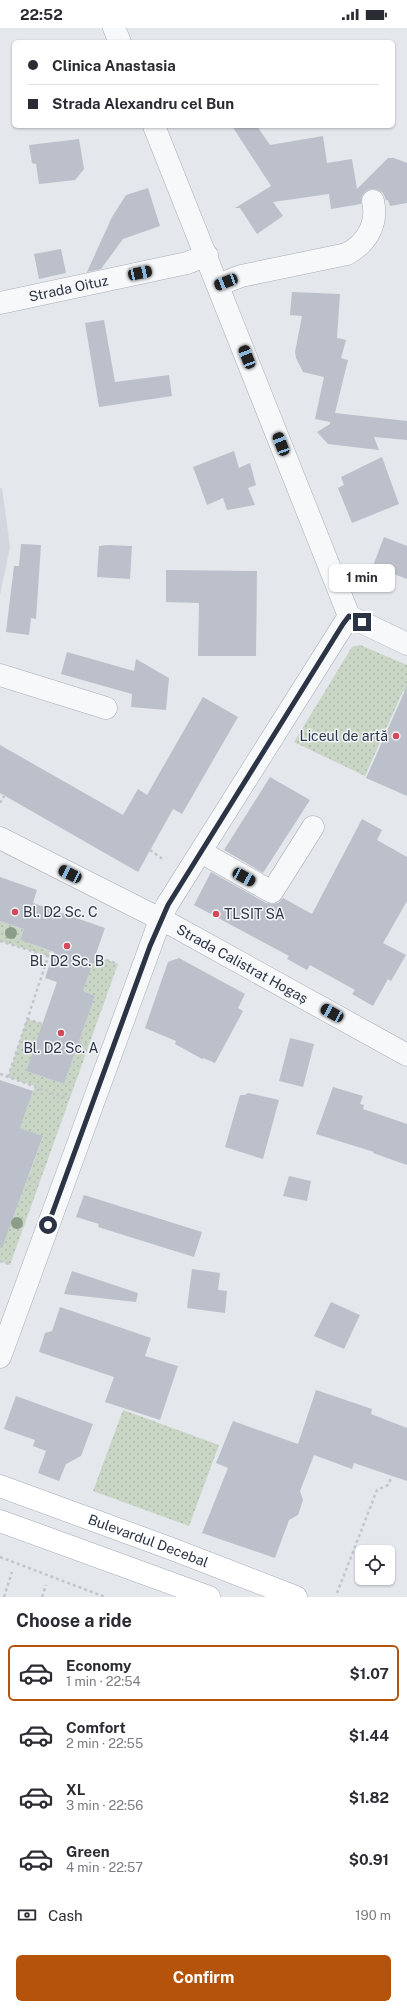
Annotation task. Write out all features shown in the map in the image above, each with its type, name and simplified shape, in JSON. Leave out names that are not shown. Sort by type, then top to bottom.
[{"type":"main road","name":"Bulevardul Decebal","points":[[0,1486],[172,1549],[296,1597]]},
{"type":"main road","points":[[0,1521],[209,1597]]},
{"type":"street","points":[[114,28],[119,40]]},
{"type":"street","points":[[155,128],[207,255],[349,616],[407,644]]},
{"type":"street","points":[[218,285],[241,276],[347,254],[359,247],[368,235],[373,222],[375,209],[373,201]]},
{"type":"street","name":"Strada Oituz","points":[[0,302],[187,263],[207,255]]},
{"type":"street","points":[[0,1357],[160,920],[349,616]]},
{"type":"street","points":[[0,675],[106,708]]},
{"type":"street","points":[[201,852],[272,892],[313,827]]},
{"type":"street","name":"Strada Calistrat Hogaș","points":[[0,838],[160,920],[407,1055]]},
{"type":"path","points":[[0,803],[4,796]]},
{"type":"path","points":[[150,850],[164,860]]},
{"type":"path","points":[[0,941],[48,956]]},
{"type":"path","points":[[8,1077],[50,951]]},
{"type":"path","points":[[95,956],[118,964]]},
{"type":"path","points":[[27,1019],[42,1024]]},
{"type":"path","points":[[79,1042],[89,1046]]},
{"type":"path","points":[[0,1074],[69,1099]]},
{"type":"path","points":[[28,1179],[39,1183]]},
{"type":"path","points":[[0,1261],[10,1265]]},
{"type":"path","points":[[337,1593],[377,1490],[388,1485],[392,1476]]},
{"type":"path","points":[[0,1557],[105,1597]]},
{"type":"path","points":[[4,1597],[12,1572]]},
{"type":"path","points":[[42,1597],[46,1585]]},
{"type":"shaded area","points":[[0,488],[2,488],[10,547],[0,595]]},
{"type":"green space","points":[[360,645],[407,665],[407,693],[403,691],[365,776],[294,742],[352,647]]},
{"type":"green space","points":[[0,921],[24,929],[20,940],[50,951],[48,956],[0,941]]},
{"type":"green space","points":[[95,956],[118,964],[10,1265],[0,1261],[0,1217],[12,1221],[43,1137],[20,1128],[35,1086],[8,1077],[27,1019],[43,1024],[26,1071],[64,1084],[95,996],[83,991]]},
{"type":"green space","points":[[123,1410],[219,1445],[189,1526],[93,1491]]},
{"type":"building","points":[[233,128],[258,128],[270,145],[323,136],[327,163],[352,159],[357,189],[388,158],[394,158],[407,163],[407,203],[390,206],[383,193],[372,189],[366,191],[362,196],[361,204],[331,209],[329,194],[273,202],[283,216],[257,234],[240,208],[235,208],[271,186]]},
{"type":"building","points":[[79,139],[84,169],[75,180],[39,184],[36,164],[32,163],[29,145]]},
{"type":"building","points":[[148,188],[160,226],[123,239],[101,269],[87,272],[112,217],[126,195]]},
{"type":"building","points":[[61,249],[66,273],[39,279],[34,254]]},
{"type":"building","points":[[292,292],[340,294],[337,338],[346,340],[341,358],[348,360],[335,413],[407,421],[407,440],[374,437],[379,450],[328,444],[317,432],[330,424],[330,422],[315,419],[324,377],[303,372],[296,358],[295,352],[302,316],[290,315]]},
{"type":"building","points":[[104,320],[115,382],[169,375],[172,396],[99,407],[85,323]]},
{"type":"building","points":[[234,451],[239,468],[250,463],[256,485],[248,488],[255,505],[227,510],[223,498],[207,505],[193,467]]},
{"type":"building","points":[[382,457],[399,504],[352,523],[338,488],[344,485],[341,477]]},
{"type":"building","points":[[384,537],[407,546],[407,579],[373,566]]},
{"type":"building","points":[[21,544],[41,545],[36,619],[31,618],[29,635],[6,632],[14,566],[19,566]]},
{"type":"building","points":[[99,546],[132,546],[130,579],[97,577]]},
{"type":"building","points":[[166,570],[257,571],[256,656],[198,656],[199,603],[166,602]]},
{"type":"building","points":[[67,652],[134,671],[136,659],[169,678],[166,710],[131,707],[132,694],[61,674]]},
{"type":"building","name":"Liceul de artă","points":[[407,686],[407,796],[366,778]]},
{"type":"building","points":[[203,697],[238,717],[182,814],[173,809],[138,872],[0,793],[0,745],[123,815],[138,789],[147,795]]},
{"type":"building","points":[[270,777],[310,800],[263,873],[224,850]]},
{"type":"building","points":[[362,819],[382,830],[377,840],[407,857],[407,901],[383,943],[406,955],[391,981],[388,979],[373,1006],[352,994],[355,990],[310,965],[307,970],[287,959],[289,956],[194,905],[211,872],[266,903],[278,903],[283,898],[312,914]]},
{"type":"building","points":[[0,877],[37,890],[33,903],[105,928],[83,991],[95,996],[64,1084],[26,1071],[57,982],[45,978],[54,952],[20,940],[24,929],[0,921]]},
{"type":"building","points":[[179,958],[245,994],[238,1008],[243,1011],[215,1063],[203,1058],[202,1059],[175,1044],[176,1041],[145,1028],[168,962]]},
{"type":"building","points":[[290,1038],[314,1044],[303,1087],[279,1081]]},
{"type":"building","points":[[0,1080],[33,1091],[20,1128],[43,1136],[2,1248],[0,1247]]},
{"type":"building","points":[[333,1087],[363,1096],[360,1104],[364,1105],[363,1109],[407,1124],[407,1165],[373,1153],[374,1152],[316,1134]]},
{"type":"building","points":[[248,1093],[279,1100],[263,1159],[225,1147],[240,1095],[245,1095]]},
{"type":"building","points":[[289,1176],[311,1181],[307,1201],[283,1196]]},
{"type":"building","points":[[84,1195],[202,1232],[194,1257],[98,1227],[99,1224],[76,1217]]},
{"type":"building","points":[[192,1269],[220,1273],[218,1290],[227,1291],[225,1313],[187,1308]]},
{"type":"building","points":[[72,1271],[138,1293],[136,1302],[64,1294]]},
{"type":"building","points":[[331,1302],[360,1315],[344,1349],[314,1336]]},
{"type":"building","points":[[60,1307],[151,1338],[145,1356],[178,1366],[160,1420],[105,1402],[114,1377],[39,1352],[45,1333],[52,1331]]},
{"type":"building","points":[[316,1390],[372,1409],[371,1414],[407,1428],[407,1481],[354,1463],[352,1469],[314,1455],[300,1491],[303,1500],[298,1515],[289,1520],[275,1558],[202,1533],[228,1468],[216,1463],[233,1421],[298,1444]]},
{"type":"building","points":[[16,1396],[93,1424],[81,1456],[66,1464],[59,1481],[38,1473],[46,1451],[33,1446],[35,1440],[4,1429]]},
{"type":"place","name":"Liceul de artă","points":[[396,736]]},
{"type":"place","name":"Bl. D2 Sc. C","points":[[15,912]]},
{"type":"place","name":"TLSIT SA","points":[[216,914]]},
{"type":"place","name":"Bl. D2 Sc. B","points":[[67,946]]},
{"type":"place","name":"Bl. D2 Sc. A","points":[[61,1033]]},
{"type":"route","points":[[48,1225],[160,920],[343,624],[349,616],[362,622]]}]
